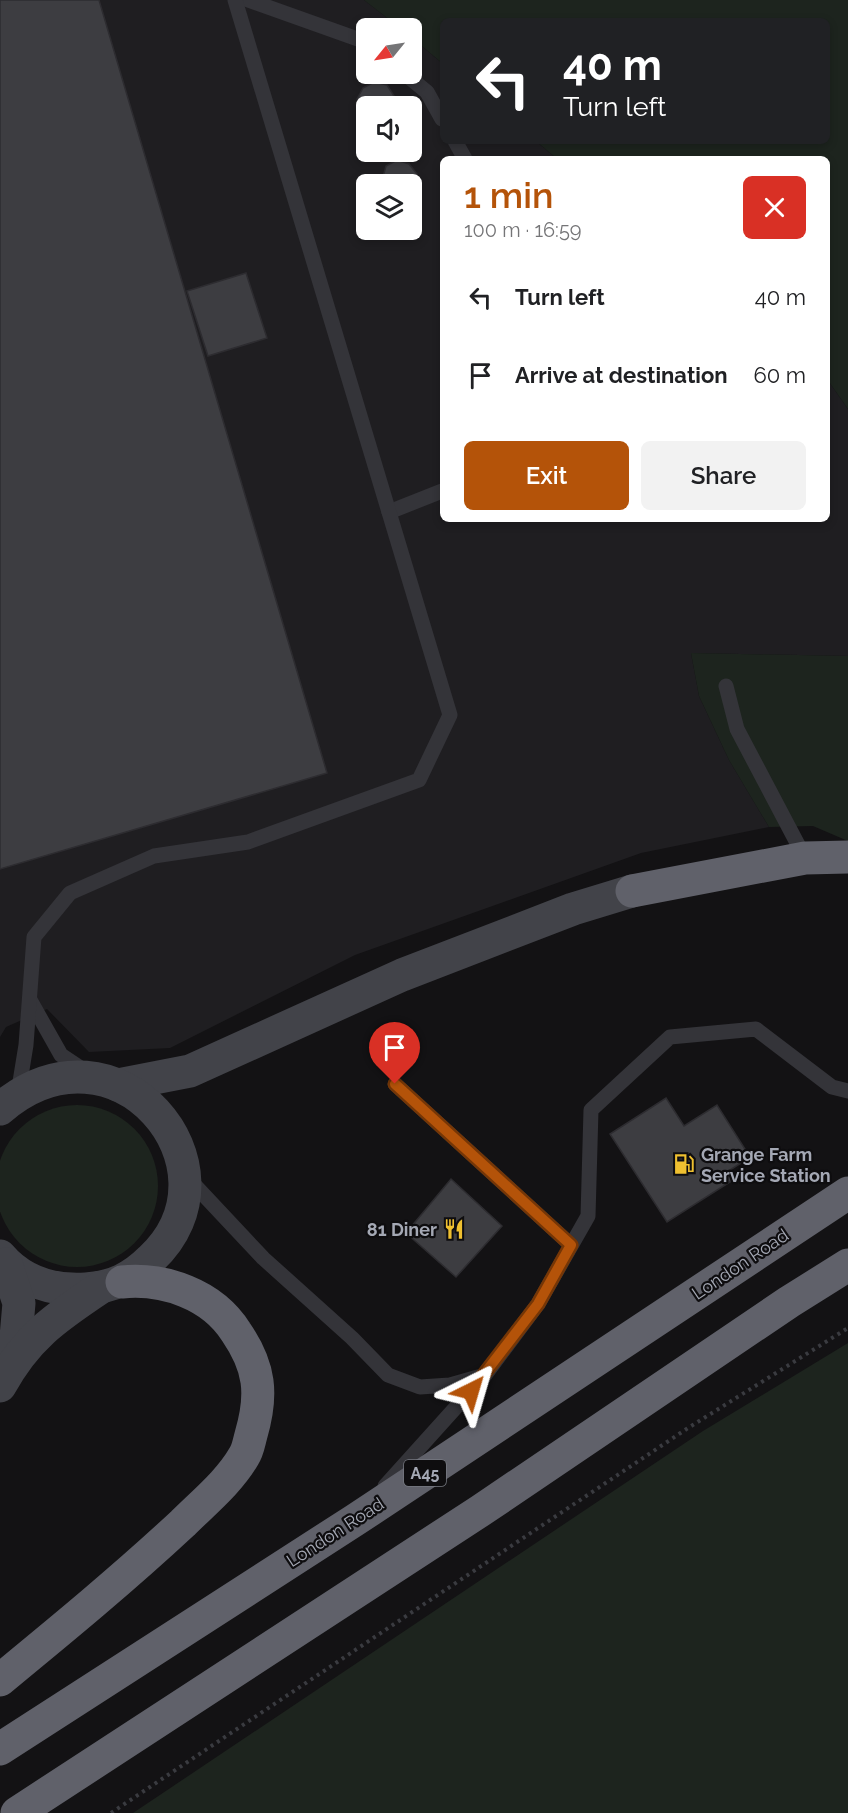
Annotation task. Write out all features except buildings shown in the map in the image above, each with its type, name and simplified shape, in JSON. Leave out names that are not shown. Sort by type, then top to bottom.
[{"type":"highway","points":[[632,891],[805,858],[848,857]]},
{"type":"highway","name":"London Road","points":[[0,1749],[355,1520],[848,1193]]},
{"type":"highway","points":[[17,1813],[480,1511],[789,1302],[848,1265]]},
{"type":"highway","points":[[0,1680],[128,1574],[222,1485],[245,1455],[257,1416],[259,1379],[248,1350],[230,1322],[207,1302],[173,1285],[147,1280],[111,1285]]},
{"type":"street","points":[[9,1102],[43,1082],[64,1077],[107,1081],[173,1075],[201,1067],[402,975],[573,909],[632,891]]},
{"type":"street","points":[[7,1373],[52,1319],[139,1270],[160,1251],[175,1227],[182,1203],[183,1172],[177,1147],[160,1116],[134,1092],[107,1081]]},
{"type":"street","points":[[3,1260],[44,1285],[67,1290],[111,1285]]},
{"type":"street","points":[[3,1260],[19,1303],[7,1373]]},
{"type":"lane","points":[[9,1102],[26,1045],[34,937],[70,892],[154,856],[248,842],[419,780],[450,715],[235,0]]},
{"type":"lane","points":[[248,0],[356,38]]},
{"type":"lane","points":[[417,84],[427,92],[440,115]]},
{"type":"lane","points":[[389,512],[440,492]]},
{"type":"lane","points":[[726,686],[736,729],[805,858]]},
{"type":"lane","points":[[30,1000],[61,1055],[107,1081]]},
{"type":"lane","points":[[355,1520],[485,1375],[538,1304],[588,1216],[591,1110],[670,1037],[756,1029],[832,1087],[848,1091]]},
{"type":"lane","points":[[395,1084],[571,1245]]},
{"type":"lane","points":[[183,1172],[263,1258],[352,1338],[388,1375],[420,1387],[450,1385],[485,1375]]},
{"type":"path","points":[[111,1813],[688,1428],[848,1328]]},
{"type":"shaded area","points":[[0,0],[364,0],[387,18],[356,18],[356,84],[422,84],[422,46],[440,61],[440,144],[540,144],[554,156],[440,156],[440,522],[830,522],[830,383],[848,409],[848,656],[691,653],[699,696],[729,760],[769,827],[641,853],[355,955],[170,1048],[89,1052],[47,1009],[6,1027],[0,1037]]},
{"type":"shaded area","points":[[364,0],[848,0],[848,409],[830,383],[830,156],[554,156],[540,144],[830,144],[830,18],[440,18],[440,61],[422,46],[422,18],[387,18]]},
{"type":"shaded area","points":[[691,653],[848,656],[848,841],[813,826],[769,827],[729,760],[699,696]]},
{"type":"shaded area","points":[[77,1105],[93,1107],[108,1111],[122,1119],[144,1141],[152,1155],[158,1186],[156,1202],[152,1217],[144,1231],[122,1253],[108,1261],[93,1265],[77,1267],[61,1265],[46,1261],[32,1253],[10,1231],[-1,1206],[-1,1166],[10,1141],[32,1119],[46,1111],[61,1107]]},
{"type":"shaded area","points":[[848,1343],[848,1813],[133,1813],[703,1431]]},
{"type":"place","name":"Grange Farm Service Station","points":[[684,1164]]},
{"type":"place","name":"81 Diner","points":[[454,1229]]},
{"type":"route","points":[[395,1084],[571,1245],[538,1304],[471,1391]]}]
